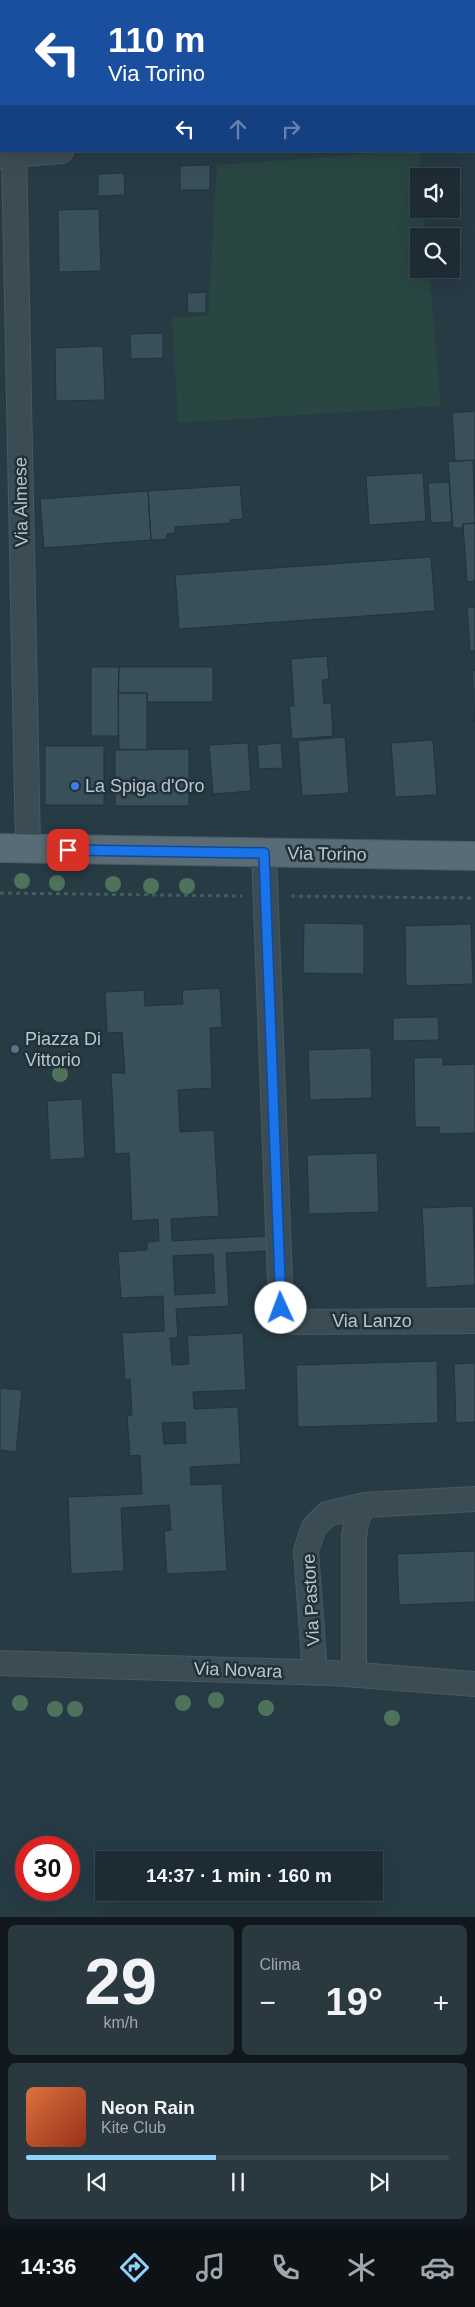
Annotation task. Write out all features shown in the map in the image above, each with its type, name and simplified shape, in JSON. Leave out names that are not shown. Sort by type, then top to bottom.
[{"type":"main road","name":"Via Torino","points":[[0,848],[28,850],[475,856]]},
{"type":"street","points":[[9,154],[44,152]]},
{"type":"street","name":"Via Almese","points":[[9,154],[28,850]]},
{"type":"street","name":"Via Lanzo","points":[[264,853],[281,1308],[287,1318],[296,1322],[475,1321]]},
{"type":"street","name":"Via Pastore","points":[[315,1673],[306,1551],[314,1527],[327,1514],[365,1505],[475,1499]]},
{"type":"street","points":[[354,1675],[354,1536],[357,1518],[365,1505]]},
{"type":"street","name":"Via Novara","points":[[0,1663],[315,1673],[475,1684]]},
{"type":"path","points":[[0,893],[475,898]]},
{"type":"green space","points":[[392,152],[419,152],[420,168],[410,168],[410,218],[425,218],[425,228],[410,228],[410,278],[430,278],[441,406],[178,423],[172,318],[208,316],[217,165]]},
{"type":"building","points":[[210,165],[210,190],[180,190],[180,166]]},
{"type":"building","points":[[124,173],[125,195],[98,196],[98,174]]},
{"type":"building","points":[[99,209],[101,271],[59,272],[58,210]]},
{"type":"building","points":[[206,292],[206,313],[188,313],[187,293]]},
{"type":"building","points":[[163,333],[163,358],[131,359],[130,334]]},
{"type":"building","points":[[103,346],[105,400],[56,401],[55,348]]},
{"type":"building","points":[[475,411],[475,460],[455,461],[452,413]]},
{"type":"building","points":[[473,460],[475,523],[463,524],[463,528],[453,528],[448,462]]},
{"type":"building","points":[[423,473],[426,521],[369,525],[366,476]]},
{"type":"building","points":[[449,482],[452,522],[431,523],[428,483]]},
{"type":"building","points":[[240,485],[243,519],[230,520],[230,523],[175,527],[175,533],[167,534],[167,539],[151,540],[148,491]]},
{"type":"building","points":[[148,491],[151,540],[44,548],[40,499]]},
{"type":"building","points":[[475,523],[475,581],[467,582],[463,524]]},
{"type":"building","points":[[431,557],[435,611],[179,629],[175,575]]},
{"type":"building","points":[[475,607],[475,651],[470,651],[467,608]]},
{"type":"building","points":[[327,656],[329,679],[322,680],[324,704],[331,703],[333,736],[292,739],[289,706],[294,706],[291,659]]},
{"type":"building","points":[[91,667],[119,667],[118,736],[91,736]]},
{"type":"building","points":[[119,667],[213,667],[213,702],[147,702],[147,693],[118,693]]},
{"type":"building","points":[[475,670],[475,722],[472,671]]},
{"type":"building","points":[[118,693],[147,693],[147,750],[119,749]]},
{"type":"building","points":[[345,737],[349,793],[302,796],[298,741]]},
{"type":"building","points":[[433,740],[437,795],[395,797],[391,743]]},
{"type":"building","points":[[248,743],[251,791],[213,794],[209,745]]},
{"type":"building","points":[[281,743],[283,768],[259,769],[257,745]]},
{"type":"building","points":[[45,746],[104,746],[104,805],[45,805]]},
{"type":"building","points":[[189,749],[189,806],[115,806],[115,750]]},
{"type":"building","points":[[304,923],[364,924],[364,974],[303,973]]},
{"type":"building","points":[[471,924],[473,984],[406,986],[405,926]]},
{"type":"building","points":[[220,988],[222,1027],[210,1028],[212,1088],[178,1090],[180,1132],[214,1130],[219,1216],[171,1219],[172,1241],[268,1236],[269,1251],[226,1253],[229,1306],[176,1309],[178,1338],[170,1338],[172,1365],[189,1364],[187,1336],[243,1333],[246,1390],[193,1392],[194,1409],[238,1407],[241,1464],[190,1467],[191,1485],[222,1484],[227,1571],[167,1574],[164,1531],[171,1530],[169,1505],[121,1508],[124,1571],[71,1574],[68,1497],[142,1494],[140,1455],[130,1456],[127,1416],[132,1415],[130,1379],[125,1380],[122,1333],[164,1331],[163,1296],[121,1298],[118,1252],[147,1250],[147,1242],[159,1241],[158,1219],[132,1221],[129,1153],[115,1154],[111,1073],[125,1073],[122,1032],[107,1033],[105,992],[144,990],[145,1006],[183,1004],[182,990]],"holes":[[[213,1254],[215,1293],[175,1295],[173,1256]],[[185,1422],[186,1443],[164,1444],[162,1423]]]},
{"type":"building","points":[[438,1017],[439,1040],[393,1041],[393,1018]]},
{"type":"building","points":[[371,1048],[372,1098],[310,1100],[308,1050]]},
{"type":"building","points":[[443,1057],[443,1065],[475,1064],[475,1133],[439,1134],[439,1127],[415,1127],[414,1058]]},
{"type":"building","points":[[82,1099],[85,1158],[50,1160],[47,1101]]},
{"type":"building","points":[[377,1153],[379,1212],[309,1214],[307,1155]]},
{"type":"building","points":[[473,1206],[475,1285],[426,1288],[422,1208]]},
{"type":"building","points":[[437,1361],[438,1423],[298,1427],[296,1365]]},
{"type":"building","points":[[475,1363],[475,1422],[456,1423],[454,1364]]},
{"type":"building","points":[[0,1388],[22,1390],[16,1452],[0,1450]]},
{"type":"building","points":[[475,1551],[475,1602],[399,1605],[397,1554]]},
{"type":"place","name":"La Spiga d'Oro","points":[[75,786]]},
{"type":"place","name":"Piazza Di Vittorio","points":[[15,1049]]},
{"type":"route","points":[[68,850],[264,853],[281,1308]]}]
